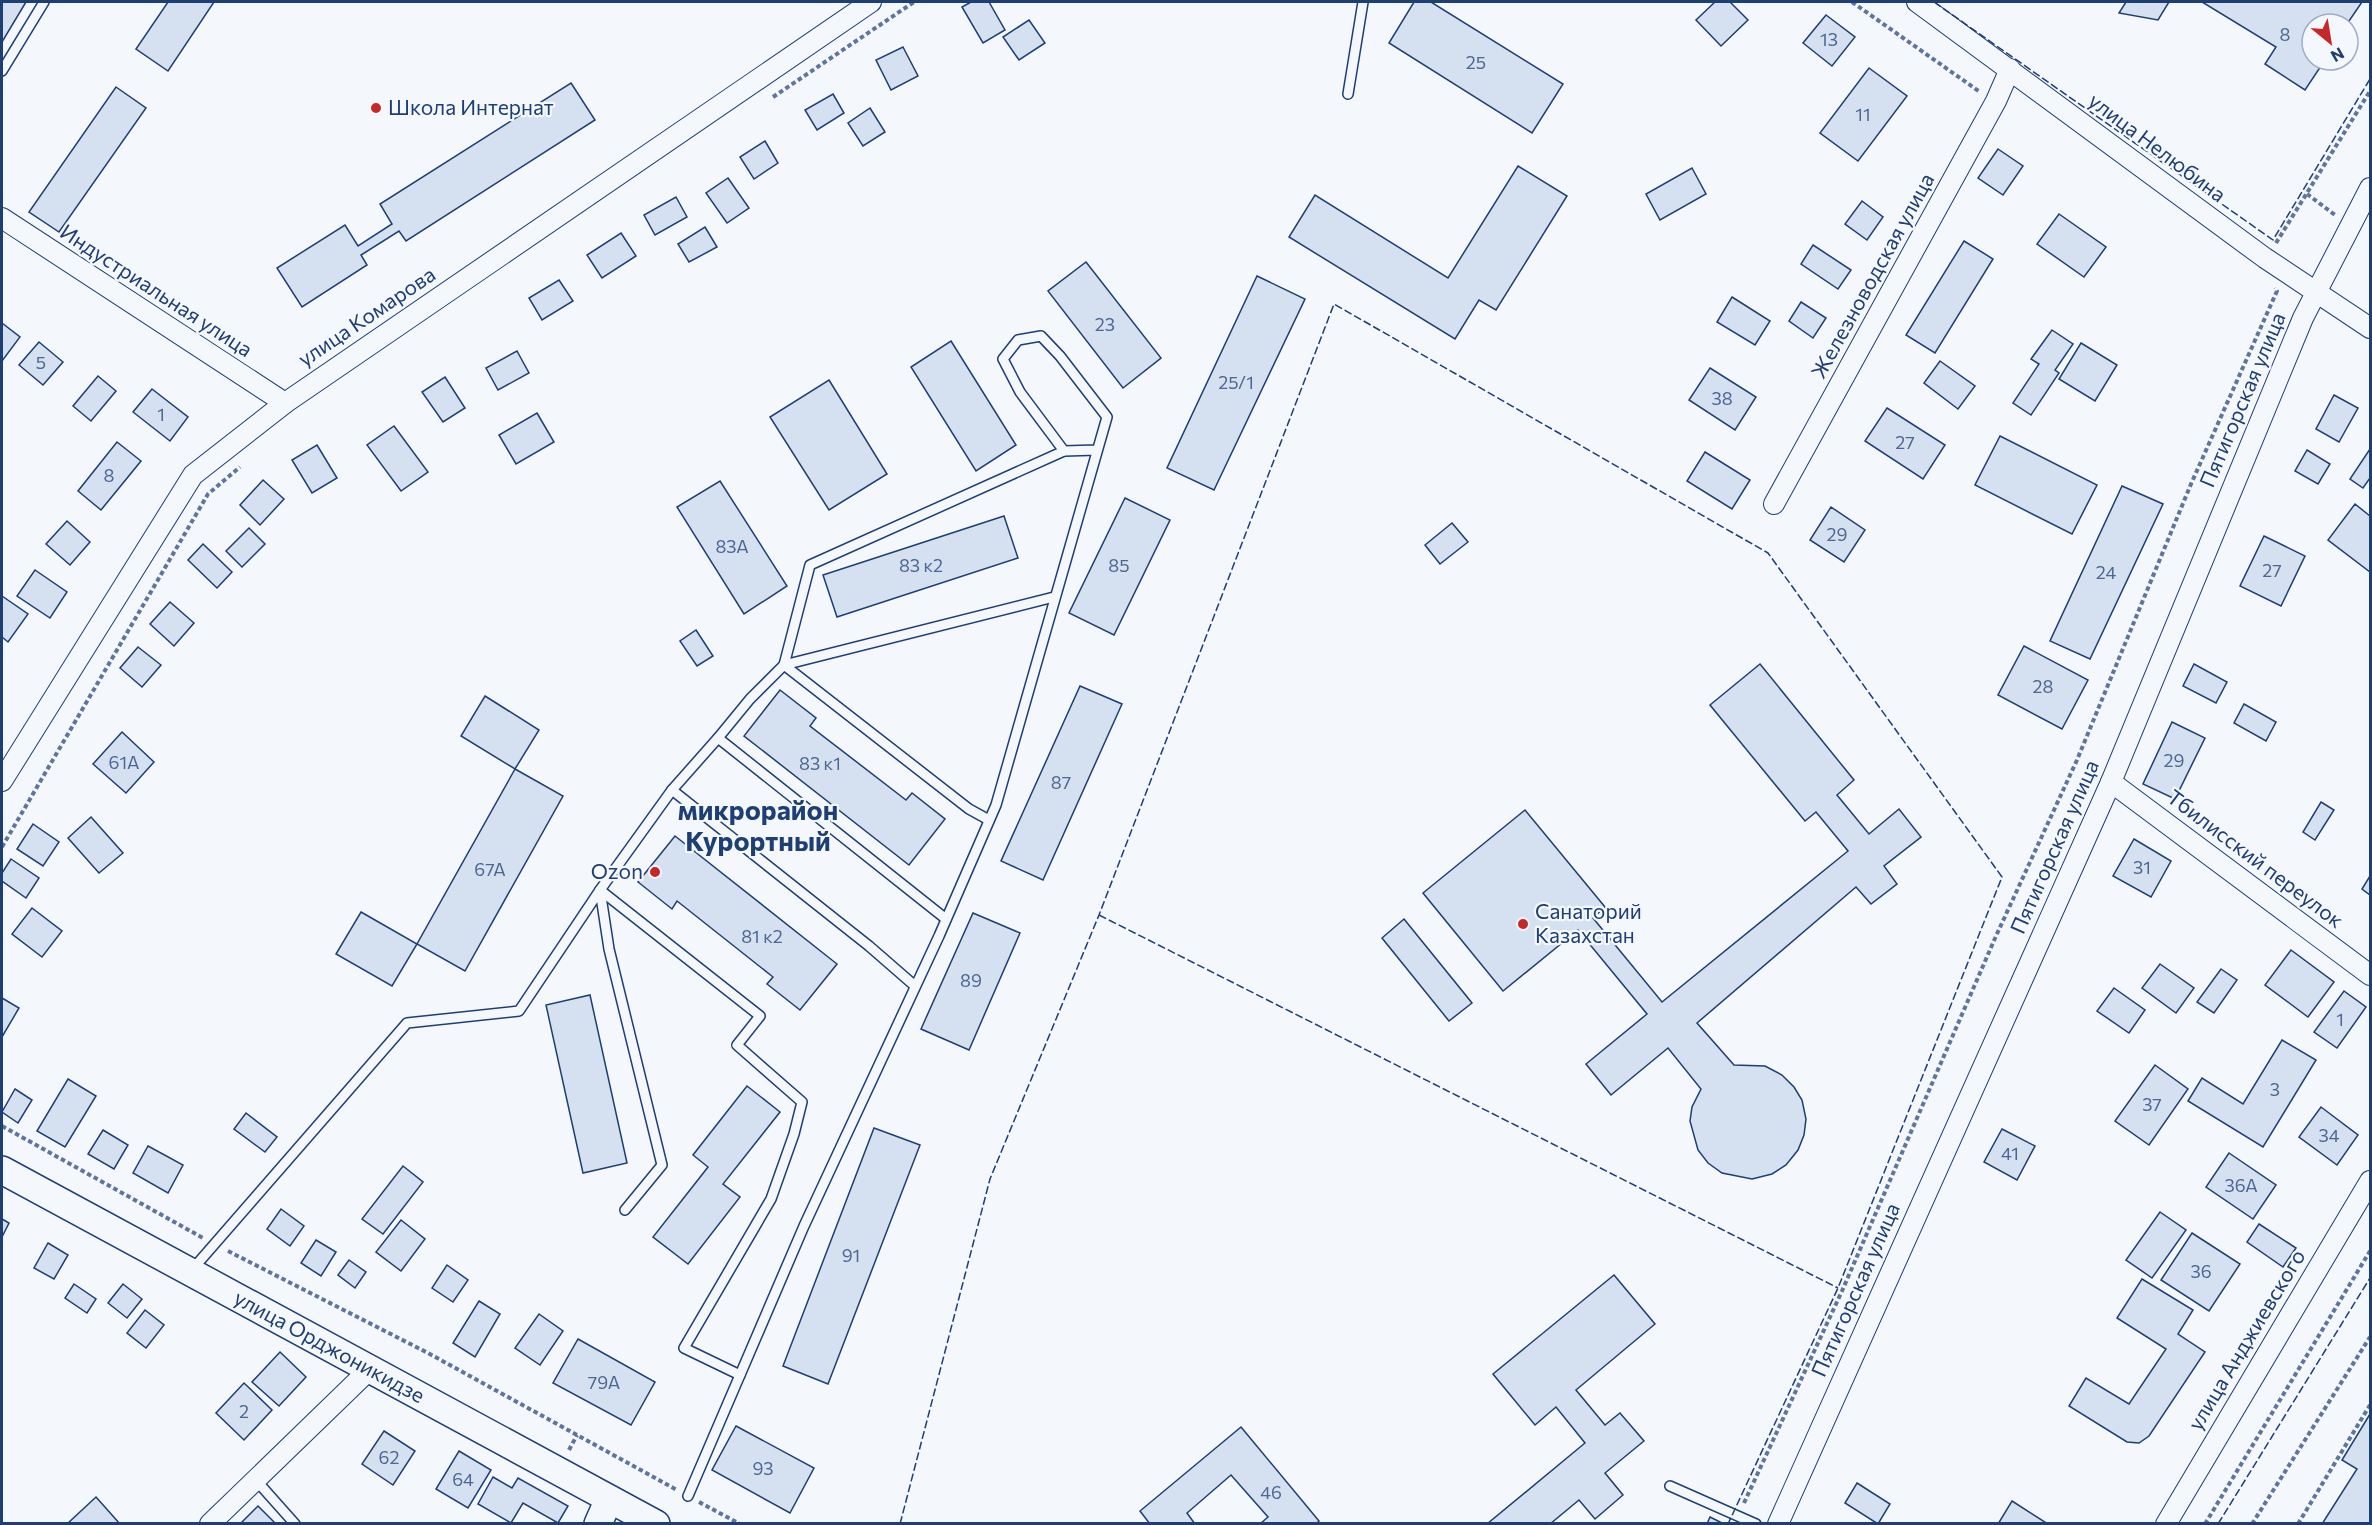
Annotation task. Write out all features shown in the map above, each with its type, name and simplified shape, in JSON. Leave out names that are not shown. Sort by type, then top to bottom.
[{"type":"main road","name":"улица Орджоникидзе","points":[[2,1170],[609,1498],[644,1521]]},
{"type":"main road","points":[[598,1524],[609,1498]]},
{"type":"street","name":"улица Комарова","points":[[2,781],[193,475],[285,403],[871,2]]},
{"type":"street","name":"улица Нелюбина","points":[[1917,2],[2265,258],[2370,328]]},
{"type":"street","name":"Железноводская улица","points":[[1774,504],[1996,102],[2010,69]]},
{"type":"street","name":"Пятигорская улица","points":[[1778,1524],[2110,782],[2316,294],[2370,188]]},
{"type":"street","name":"Индустриальная улица","points":[[2,218],[285,403]]},
{"type":"street","name":"Тбилисский переулок","points":[[2110,782],[2370,975]]},
{"type":"street","name":"улица Анджиевского","points":[[2166,1524],[2370,1181]]},
{"type":"street","points":[[210,1524],[369,1370]]},
{"type":"lane","points":[[2,71],[44,2]]},
{"type":"lane","points":[[1348,94],[1363,2]]},
{"type":"lane","points":[[688,1496],[804,1226],[946,919],[996,805],[1107,417],[1041,336],[1018,340],[1003,359],[1020,392],[1064,451]]},
{"type":"lane","points":[[190,1272],[407,1023],[519,1011],[672,790],[750,699],[784,665],[810,565],[1064,451],[1097,450]]},
{"type":"lane","points":[[784,665],[1054,597]]},
{"type":"lane","points":[[784,665],[969,809],[989,820]]},
{"type":"lane","points":[[718,738],[946,919]]},
{"type":"lane","points":[[672,790],[869,946],[915,986]]},
{"type":"lane","points":[[600,891],[609,949],[662,1165],[625,1210]]},
{"type":"lane","points":[[600,891],[760,1016],[736,1045],[802,1102],[794,1134],[771,1199],[684,1348],[740,1375]]},
{"type":"lane","points":[[255,1479],[296,1524]]},
{"type":"lane","points":[[1670,1486],[1755,1524]]},
{"type":"path","points":[[769,99],[914,2]]},
{"type":"path","points":[[1852,2],[1958,78],[1996,102]]},
{"type":"path","points":[[1737,1517],[1846,1280],[1996,936],[2077,760],[2191,484],[2277,291],[2265,258],[2370,91]]},
{"type":"path","points":[[2307,194],[2351,226]]},
{"type":"path","points":[[2,846],[208,494],[243,465]]},
{"type":"path","points":[[2,1126],[214,1244],[428,1353],[740,1524]]},
{"type":"path","points":[[2205,1524],[2370,1251]]},
{"type":"path","points":[[2252,1524],[2370,1337]]},
{"type":"path","points":[[2298,1524],[2370,1405]]},
{"type":"building","points":[[2,2],[26,2],[2,42]]},
{"type":"building","points":[[168,2],[214,2],[168,71],[136,49]]},
{"type":"building","points":[[971,2],[989,2],[1005,30],[983,43],[962,7]]},
{"type":"building","points":[[1414,2],[1431,2],[1563,84],[1532,133],[1389,43]]},
{"type":"building","points":[[1715,2],[1730,2],[1748,20],[1721,46],[1696,20]]},
{"type":"building","points":[[2126,2],[2169,2],[2158,20],[2119,13]]},
{"type":"building","points":[[2202,2],[2362,2],[2355,12],[2300,12],[2300,72],[2317,72],[2305,90],[2265,64],[2276,47]]},
{"type":"building","points":[[1826,15],[1855,37],[1832,66],[1803,43]]},
{"type":"building","points":[[1029,20],[1045,43],[1019,60],[1003,37]]},
{"type":"building","points":[[903,47],[918,76],[891,90],[876,60]]},
{"type":"building","points":[[1869,68],[1907,96],[1858,161],[1820,133]]},
{"type":"building","points":[[571,83],[595,120],[406,241],[399,231],[361,255],[367,265],[302,307],[277,268],[345,225],[358,246],[392,224],[380,204]]},
{"type":"building","points":[[116,87],[146,108],[59,232],[29,212]]},
{"type":"building","points":[[833,94],[844,113],[817,130],[805,110]]},
{"type":"building","points":[[870,108],[885,132],[863,146],[848,123]]},
{"type":"building","points":[[765,141],[778,163],[754,179],[740,157]]},
{"type":"building","points":[[1998,149],[2023,166],[2003,195],[1978,178]]},
{"type":"building","points":[[1518,166],[1567,196],[1496,310],[1479,300],[1455,339],[1289,237],[1315,195],[1448,278]]},
{"type":"building","points":[[1692,168],[1706,194],[1660,220],[1646,194]]},
{"type":"building","points":[[728,178],[749,208],[727,223],[706,193]]},
{"type":"building","points":[[676,197],[687,217],[655,235],[644,215]]},
{"type":"building","points":[[1862,201],[1883,217],[1867,240],[1845,224]]},
{"type":"building","points":[[2059,214],[2106,247],[2084,277],[2037,244]]},
{"type":"building","points":[[705,227],[717,247],[689,262],[678,244]]},
{"type":"building","points":[[621,233],[636,256],[602,278],[587,255]]},
{"type":"building","points":[[1964,241],[1993,259],[1935,353],[1906,335]]},
{"type":"building","points":[[1813,245],[1851,270],[1838,289],[1801,264]]},
{"type":"building","points":[[1086,262],[1161,358],[1123,388],[1048,291]]},
{"type":"building","points":[[1257,276],[1305,299],[1214,490],[1167,468]]},
{"type":"building","points":[[559,280],[573,301],[542,320],[529,298]]},
{"type":"building","points":[[1732,297],[1770,321],[1755,345],[1717,322]]},
{"type":"building","points":[[1801,302],[1826,318],[1813,338],[1789,321]]},
{"type":"building","points":[[2,323],[20,337],[2,361]]},
{"type":"building","points":[[2052,330],[2073,344],[2055,370],[2059,373],[2031,415],[2013,403],[2039,364],[2031,359]]},
{"type":"building","points":[[951,341],[1016,445],[976,471],[911,367]]},
{"type":"building","points":[[39,342],[63,362],[43,385],[19,365]]},
{"type":"building","points":[[2081,343],[2117,365],[2095,401],[2059,379]]},
{"type":"building","points":[[517,351],[529,373],[498,390],[486,368]]},
{"type":"building","points":[[1940,361],[1975,386],[1958,409],[1924,383]]},
{"type":"building","points":[[1710,368],[1756,397],[1735,430],[1689,400]]},
{"type":"building","points":[[98,376],[116,391],[91,421],[73,406]]},
{"type":"building","points":[[445,377],[465,408],[443,422],[422,392]]},
{"type":"building","points":[[829,380],[887,474],[829,510],[770,417]]},
{"type":"building","points":[[152,389],[188,417],[170,441],[133,412]]},
{"type":"building","points":[[2334,395],[2358,408],[2339,442],[2316,429]]},
{"type":"building","points":[[1887,408],[1945,445],[1923,479],[1865,441]]},
{"type":"building","points":[[537,413],[554,442],[516,464],[499,435]]},
{"type":"building","points":[[394,426],[428,472],[401,491],[367,445]]},
{"type":"building","points":[[2000,436],[2097,485],[2072,534],[1975,485]]},
{"type":"building","points":[[117,442],[141,461],[101,510],[78,491]]},
{"type":"building","points":[[317,445],[337,478],[312,493],[292,460]]},
{"type":"building","points":[[2370,449],[2370,478],[2363,488],[2350,479]]},
{"type":"building","points":[[2307,450],[2330,464],[2318,484],[2295,471]]},
{"type":"building","points":[[1705,452],[1750,480],[1732,509],[1687,481]]},
{"type":"building","points":[[263,480],[284,499],[260,525],[240,505]]},
{"type":"building","points":[[720,481],[787,586],[744,614],[677,507]]},
{"type":"building","points":[[2122,486],[2163,504],[2090,659],[2050,641]]},
{"type":"building","points":[[1125,498],[1170,520],[1114,635],[1069,613]]},
{"type":"building","points":[[2355,504],[2370,516],[2370,572],[2328,540]]},
{"type":"building","points":[[1831,507],[1865,530],[1844,562],[1810,540]]},
{"type":"building","points":[[1004,516],[1018,558],[837,617],[823,575]]},
{"type":"building","points":[[67,521],[90,542],[70,565],[46,544]]},
{"type":"building","points":[[1452,523],[1468,542],[1440,564],[1425,545]]},
{"type":"building","points":[[249,528],[265,544],[242,567],[226,551]]},
{"type":"building","points":[[2264,536],[2305,556],[2281,606],[2240,586]]},
{"type":"building","points":[[203,544],[232,572],[217,588],[188,560]]},
{"type":"building","points":[[35,570],[67,592],[50,618],[17,596]]},
{"type":"building","points":[[2,596],[28,614],[8,642],[2,637]]},
{"type":"building","points":[[170,602],[194,623],[174,646],[150,624]]},
{"type":"building","points":[[696,630],[713,656],[697,666],[680,641]]},
{"type":"building","points":[[2024,646],[2088,680],[2062,729],[1998,695]]},
{"type":"building","points":[[138,647],[161,665],[142,687],[120,668]]},
{"type":"building","name":"Санаторий Казахстан","points":[[1760,664],[1854,780],[1837,795],[1869,834],[1899,809],[1921,837],[1884,866],[1897,884],[1871,904],[1856,887],[1697,1023],[1734,1065],[1765,1066],[1782,1075],[1794,1087],[1802,1100],[1806,1119],[1804,1135],[1798,1150],[1786,1165],[1772,1174],[1752,1179],[1722,1173],[1708,1163],[1698,1150],[1690,1121],[1692,1107],[1701,1089],[1668,1048],[1611,1095],[1586,1064],[1647,1014],[1578,930],[1503,991],[1423,893],[1525,810],[1605,907],[1593,918],[1662,1002],[1848,851],[1816,812],[1805,821],[1710,705]]},
{"type":"building","points":[[2194,664],[2227,682],[2216,703],[2183,686]]},
{"type":"building","points":[[1080,686],[1122,704],[1043,880],[1001,861]]},
{"type":"building","points":[[780,690],[816,718],[810,726],[906,800],[912,793],[945,819],[909,865],[744,736]]},
{"type":"building","points":[[485,696],[539,730],[515,769],[461,736]]},
{"type":"building","points":[[2244,704],[2276,722],[2266,741],[2234,723]]},
{"type":"building","points":[[2172,722],[2205,738],[2175,799],[2143,784]]},
{"type":"building","points":[[122,732],[154,762],[126,793],[93,764]]},
{"type":"building","points":[[515,769],[563,796],[465,971],[417,944]]},
{"type":"building","points":[[2321,802],[2334,810],[2315,840],[2303,832]]},
{"type":"building","points":[[91,817],[123,853],[99,873],[68,838]]},
{"type":"building","points":[[33,824],[59,842],[43,866],[17,849]]},
{"type":"building","points":[[675,836],[837,964],[800,1010],[767,984],[773,977],[677,901],[672,909],[638,882]]},
{"type":"building","points":[[2134,839],[2171,861],[2151,897],[2113,876]]},
{"type":"building","points":[[11,859],[39,878],[26,898],[2,881],[2,873]]},
{"type":"building","points":[[2370,876],[2370,895],[2362,889]]},
{"type":"building","points":[[32,908],[62,931],[42,957],[12,934]]},
{"type":"building","points":[[361,912],[417,944],[392,986],[336,954]]},
{"type":"building","points":[[973,913],[1020,933],[969,1050],[921,1029]]},
{"type":"building","points":[[1404,919],[1472,1003],[1449,1021],[1382,938]]},
{"type":"building","points":[[2291,950],[2334,982],[2308,1017],[2265,985]]},
{"type":"building","points":[[2160,964],[2194,988],[2176,1013],[2142,988]]},
{"type":"building","points":[[2221,969],[2237,980],[2214,1013],[2197,1002]]},
{"type":"building","points":[[2114,988],[2145,1010],[2129,1033],[2097,1011]]},
{"type":"building","points":[[2344,991],[2366,1007],[2337,1048],[2314,1032]]},
{"type":"building","points":[[590,995],[627,1163],[583,1173],[546,1005]]},
{"type":"building","points":[[2,998],[19,1008],[2,1037]]},
{"type":"building","points":[[2282,1040],[2316,1060],[2263,1147],[2188,1101],[2202,1078],[2243,1104]]},
{"type":"building","points":[[2155,1065],[2188,1089],[2149,1145],[2115,1121]]},
{"type":"building","points":[[68,1079],[96,1096],[65,1147],[37,1131]]},
{"type":"building","points":[[747,1086],[780,1112],[723,1184],[740,1197],[688,1264],[653,1237],[708,1167],[693,1155]]},
{"type":"building","points":[[15,1089],[32,1100],[18,1123],[2,1112]]},
{"type":"building","points":[[2321,1107],[2358,1135],[2337,1165],[2299,1137]]},
{"type":"building","points":[[246,1113],[277,1137],[265,1152],[234,1129]]},
{"type":"building","points":[[874,1128],[920,1145],[828,1384],[783,1366]]},
{"type":"building","points":[[2002,1129],[2035,1146],[2017,1180],[1984,1162]]},
{"type":"building","points":[[103,1130],[128,1145],[114,1169],[88,1154]]},
{"type":"building","points":[[148,1146],[183,1165],[168,1193],[133,1173]]},
{"type":"building","points":[[2229,1153],[2276,1185],[2253,1219],[2206,1187]]},
{"type":"building","points":[[403,1166],[423,1182],[383,1234],[362,1219]]},
{"type":"building","points":[[281,1209],[304,1226],[290,1246],[267,1229]]},
{"type":"building","points":[[2160,1212],[2186,1230],[2152,1278],[2126,1260]]},
{"type":"building","points":[[2,1219],[9,1223],[2,1237]]},
{"type":"building","points":[[401,1220],[425,1239],[401,1271],[376,1252]]},
{"type":"building","points":[[2259,1224],[2296,1248],[2283,1267],[2247,1242]]},
{"type":"building","points":[[2192,1233],[2240,1264],[2209,1311],[2161,1280]]},
{"type":"building","points":[[316,1240],[336,1252],[321,1276],[301,1263]]},
{"type":"building","points":[[48,1243],[68,1255],[54,1279],[34,1268]]},
{"type":"building","points":[[349,1260],[366,1272],[355,1288],[338,1275]]},
{"type":"building","points":[[447,1265],[468,1280],[453,1302],[432,1288]]},
{"type":"building","points":[[1614,1275],[1655,1324],[1576,1390],[1605,1425],[1620,1413],[1644,1441],[1605,1473],[1623,1495],[1595,1519],[1579,1500],[1550,1524],[1487,1524],[1585,1443],[1556,1407],[1535,1425],[1493,1374]]},
{"type":"building","points":[[2142,1279],[2193,1310],[2178,1334],[2205,1352],[2149,1436],[2139,1443],[2127,1442],[2069,1406],[2086,1378],[2129,1404],[2166,1349],[2117,1318]]},
{"type":"building","points":[[74,1284],[96,1299],[87,1313],[65,1298]]},
{"type":"building","points":[[123,1284],[142,1299],[127,1318],[108,1303]]},
{"type":"building","points":[[479,1301],[500,1314],[475,1357],[453,1343]]},
{"type":"building","points":[[145,1310],[164,1325],[146,1348],[127,1333]]},
{"type":"building","points":[[539,1314],[563,1331],[540,1365],[515,1348]]},
{"type":"building","points":[[578,1339],[655,1382],[631,1425],[553,1383]]},
{"type":"building","points":[[280,1352],[306,1377],[279,1406],[252,1382]]},
{"type":"building","points":[[244,1383],[272,1410],[244,1440],[216,1413]]},
{"type":"building","points":[[2370,1414],[2370,1524],[2322,1524],[2357,1469],[2342,1460]]},
{"type":"building","points":[[736,1426],[814,1468],[790,1513],[712,1470]]},
{"type":"building","points":[[1241,1427],[1319,1521],[1316,1524],[1260,1524],[1268,1517],[1231,1475],[1187,1513],[1195,1524],[1150,1524],[1140,1511]]},
{"type":"building","points":[[384,1431],[415,1451],[393,1485],[362,1464]]},
{"type":"building","points":[[459,1451],[491,1470],[468,1508],[436,1489]]},
{"type":"building","points":[[493,1477],[512,1488],[518,1478],[568,1506],[558,1523],[523,1503],[511,1523],[478,1504]]},
{"type":"building","points":[[1857,1483],[1890,1504],[1878,1524],[1845,1503]]},
{"type":"building","points":[[96,1497],[120,1524],[67,1524]]},
{"type":"building","points":[[2012,1501],[2048,1524],[1998,1524]]},
{"type":"building","points":[[258,1506],[276,1524],[240,1524]]},
{"type":"building","points":[[1710,1517],[1724,1524],[1707,1524]]},
{"type":"fence","points":[[1934,2],[2273,240],[2370,79]]},
{"type":"fence","points":[[900,1524],[990,1179],[1099,915],[1334,304],[1768,553],[2002,877],[1838,1288],[1728,1524]]},
{"type":"fence","points":[[1099,915],[1838,1288]]},
{"type":"fence","points":[[2218,1524],[2370,1278]]},
{"type":"place","name":"Школа Интернат","points":[[376,108]]},
{"type":"place","name":"Ozon","points":[[655,872]]},
{"type":"place","name":"Санаторий Казахстан","points":[[1523,924]]},
{"type":"district","name":"микрорайон Курортный","points":[[758,826]]}]
